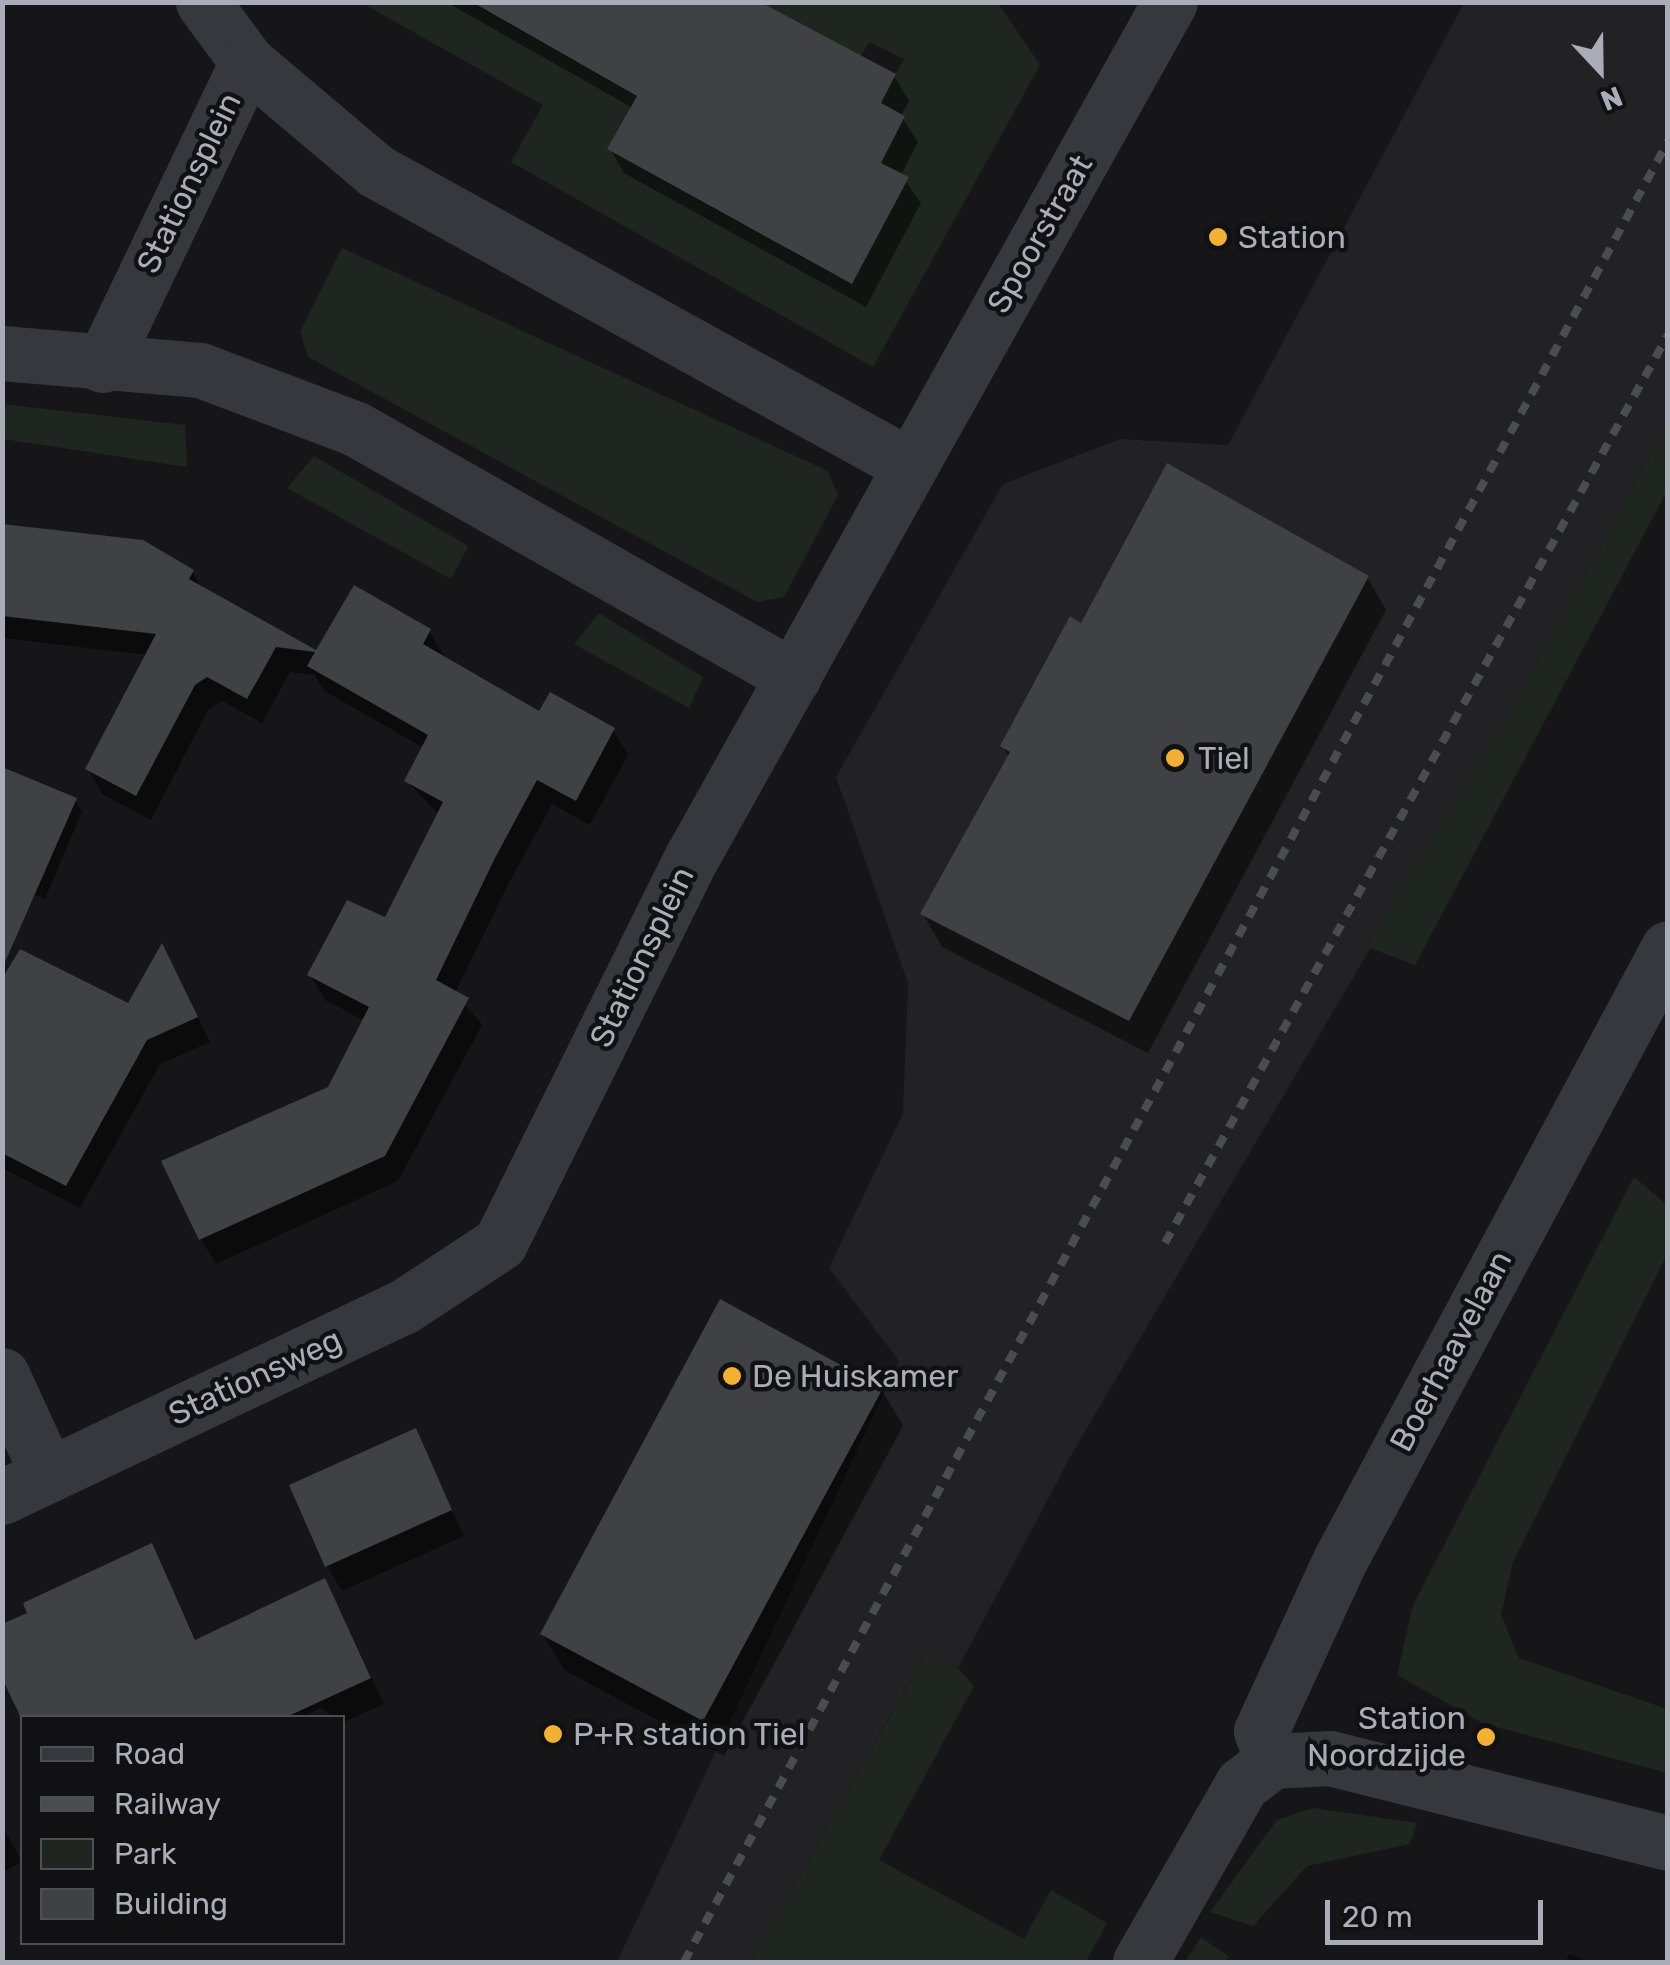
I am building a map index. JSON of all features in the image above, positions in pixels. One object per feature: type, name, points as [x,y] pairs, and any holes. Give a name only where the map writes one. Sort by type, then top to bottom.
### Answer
[{"type":"street","points":[[203,2],[247,62]]},
{"type":"street","name":"Spoorstraat","points":[[907,464],[1170,2]]},
{"type":"street","name":"Stationsplein","points":[[102,365],[247,62],[376,170],[907,464],[500,1243]]},
{"type":"street","points":[[2,354],[200,370],[356,428],[794,676]]},
{"type":"street","name":"Boerhaavelaan","points":[[1272,1761],[1261,1732],[1340,1560],[1668,948]]},
{"type":"street","name":"Stationsweg","points":[[25,1486],[403,1307],[500,1243]]},
{"type":"street","points":[[2,1375],[25,1486]]},
{"type":"street","points":[[1140,1962],[1242,1784],[1272,1761],[1330,1758],[1668,1843]]},
{"type":"shaded area","points":[[1464,3],[1667,3],[1667,424],[1509,714],[1074,1450],[958,1668],[922,1659],[751,1962],[617,1962],[899,1361],[829,1268],[903,1113],[908,983],[836,777],[1003,484],[1120,439],[1228,445]]},
{"type":"green space","points":[[362,3],[472,3],[577,62],[715,3],[998,3],[1040,65],[873,367],[511,162],[543,105]],"holes":[[[869,42],[904,59],[881,103],[905,116],[875,159],[909,177],[852,284],[788,250],[851,130],[845,84]],[[642,87],[774,161],[739,223],[608,149]]]},
{"type":"green space","points":[[342,248],[828,471],[838,495],[784,597],[757,602],[308,357],[300,332]]},
{"type":"green space","points":[[3,404],[185,425],[187,467],[3,439]]},
{"type":"green space","points":[[1667,424],[1667,491],[1415,965],[1365,946],[1509,714]]},
{"type":"green space","points":[[314,456],[468,546],[451,579],[287,488]]},
{"type":"green space","points":[[599,613],[703,677],[689,708],[574,644]]},
{"type":"green space","points":[[1634,1177],[1667,1205],[1667,1255],[1513,1562],[1501,1615],[1519,1658],[1667,1709],[1667,1773],[1482,1723],[1397,1675],[1413,1605]]},
{"type":"green space","points":[[923,1658],[958,1668],[974,1686],[879,1860],[1024,1939],[1051,1890],[1107,1923],[1086,1962],[751,1962]]},
{"type":"green space","points":[[1313,1808],[1417,1823],[1410,1844],[1307,1866],[1253,1926],[1210,1912],[1277,1820]]},
{"type":"green space","points":[[1201,1937],[1229,1957],[1225,1962],[1185,1962]]},
{"type":"building","points":[[472,2],[760,2],[896,74],[881,103],[905,116],[881,163],[909,177],[852,284],[607,149],[637,96]]},
{"type":"building","points":[[1167,463],[1369,576],[1129,1021],[920,914],[1010,752],[1000,746],[1070,616],[1081,623]]},
{"type":"building","points":[[2,524],[143,540],[194,570],[189,579],[316,650],[354,585],[431,629],[423,644],[539,711],[550,692],[615,728],[576,801],[537,780],[495,858],[436,980],[469,998],[385,1156],[199,1240],[161,1161],[328,1087],[369,1007],[307,975],[347,900],[385,917],[443,802],[404,781],[428,735],[307,666],[315,652],[276,647],[247,699],[207,677],[195,685],[136,796],[85,769],[156,634],[2,616]]},
{"type":"building","points":[[2,767],[77,798],[2,969]]},
{"type":"building","points":[[162,943],[198,1017],[147,1040],[66,1186],[2,1153],[2,979],[20,949],[128,1003]]},
{"type":"building","points":[[720,1299],[883,1388],[703,1721],[540,1634]]},
{"type":"building","points":[[416,1428],[452,1510],[325,1567],[289,1485]]},
{"type":"building","points":[[152,1543],[195,1640],[325,1578],[371,1678],[291,1715],[20,1716],[2,1678],[2,1624],[27,1613],[23,1603]]},
{"type":"railway","points":[[684,1962],[1668,141]]},
{"type":"railway","points":[[1165,1243],[1668,335]]},
{"type":"place","name":"Station","points":[[1218,237]]},
{"type":"place","name":"Tiel","points":[[1175,758]]},
{"type":"place","name":"De Huiskamer","points":[[732,1376]]},
{"type":"place","name":"P+R station Tiel","points":[[553,1734]]},
{"type":"place","name":"Station Noordzijde","points":[[1486,1737]]}]
